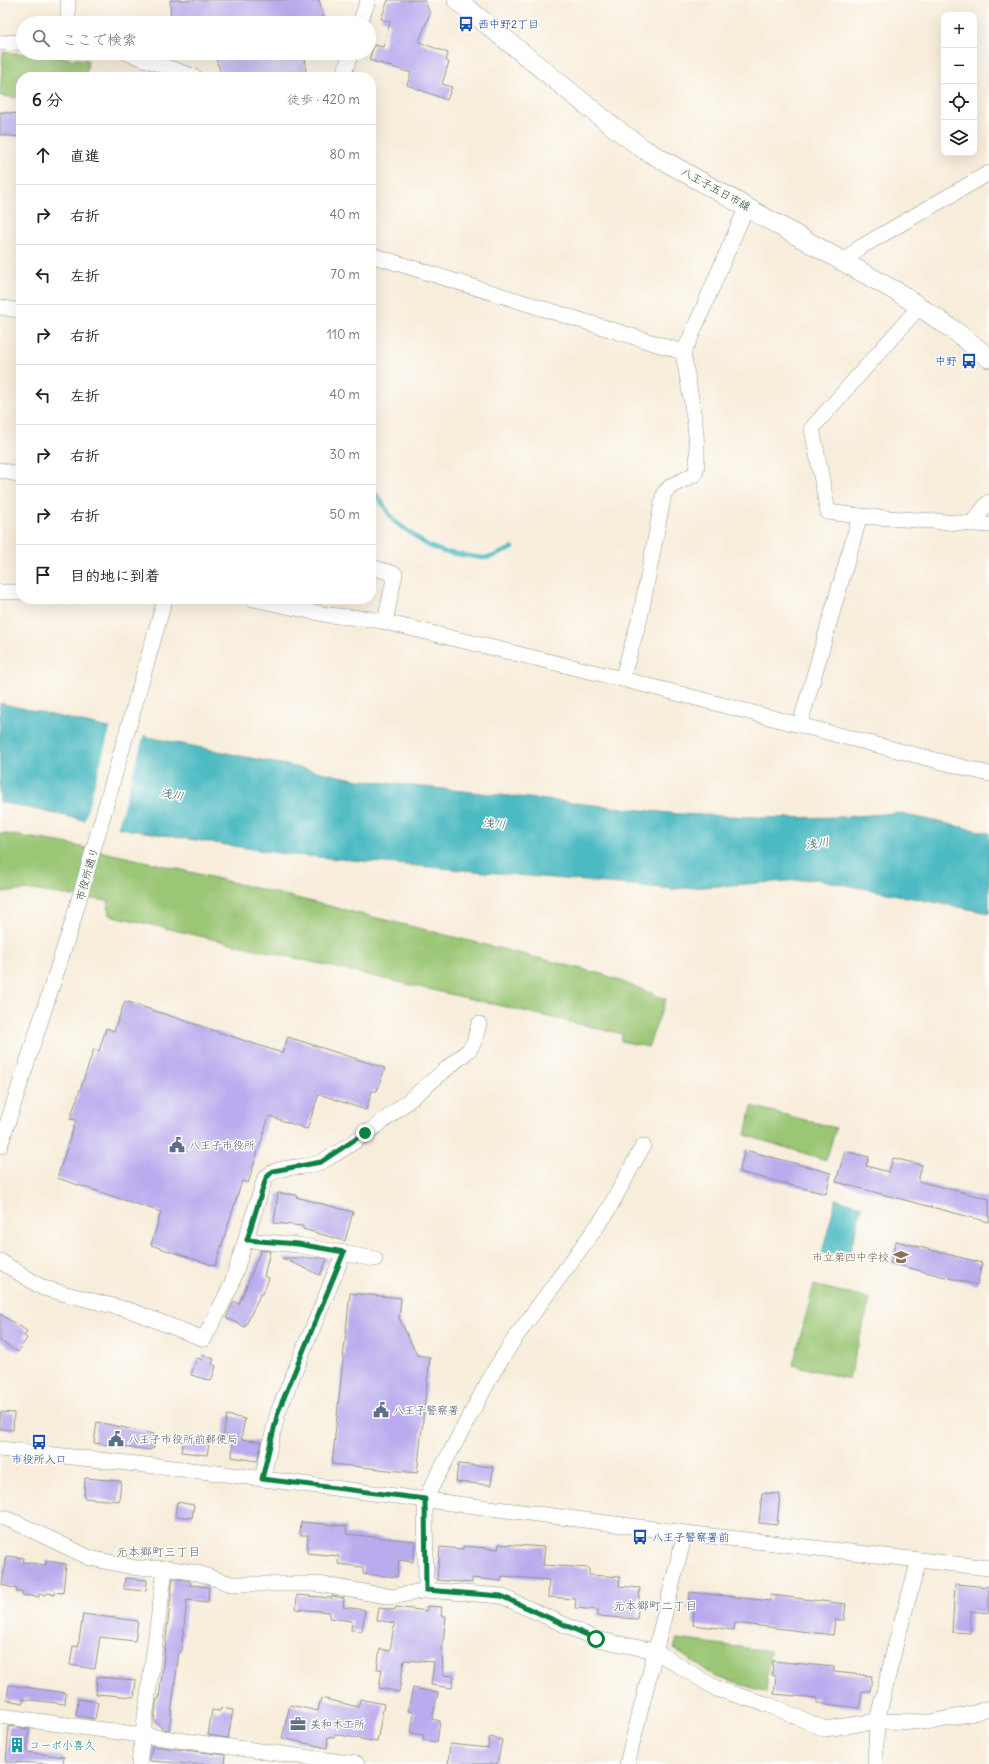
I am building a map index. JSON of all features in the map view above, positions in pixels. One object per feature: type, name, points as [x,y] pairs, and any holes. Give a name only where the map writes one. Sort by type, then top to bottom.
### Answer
[{"type":"main road","name":"八王子五日市線","points":[[457,0],[645,150],[845,261],[920,306],[989,358]]},
{"type":"street","points":[[68,0],[68,16]]},
{"type":"street","points":[[362,16],[368,0]]},
{"type":"street","points":[[0,43],[16,42]]},
{"type":"street","points":[[147,60],[181,72]]},
{"type":"street","points":[[345,72],[349,60]]},
{"type":"street","points":[[845,261],[859,248],[989,173]]},
{"type":"street","points":[[622,679],[640,618],[664,493],[672,486],[695,474],[697,468],[697,446],[683,352],[747,206]]},
{"type":"street","points":[[376,257],[683,352]]},
{"type":"street","points":[[920,306],[812,428],[828,512],[860,516],[989,525]]},
{"type":"street","points":[[0,307],[16,310]]},
{"type":"street","points":[[0,470],[16,474]]},
{"type":"street","points":[[971,524],[989,502]]},
{"type":"street","points":[[800,724],[860,516]]},
{"type":"street","points":[[376,568],[395,574],[385,622]]},
{"type":"street","points":[[0,592],[16,592]]},
{"type":"street","name":"市役所通り","points":[[0,1146],[72,924],[164,604]]},
{"type":"street","points":[[276,604],[328,615],[371,618],[622,679],[989,774]]},
{"type":"street","points":[[0,1261],[43,1288],[132,1311],[204,1338],[231,1286],[266,1178],[273,1171],[321,1162],[365,1133],[391,1114],[469,1050],[474,1042],[479,1024]]},
{"type":"street","points":[[426,1590],[425,1499],[495,1369],[606,1214],[643,1146]]},
{"type":"street","points":[[247,1240],[298,1244],[375,1259]]},
{"type":"street","points":[[262,1479],[278,1412],[344,1252]]},
{"type":"street","points":[[0,1449],[262,1479],[685,1533],[989,1568]]},
{"type":"street","points":[[0,1516],[90,1558],[137,1568],[165,1568],[198,1573],[231,1584],[318,1584],[392,1597],[426,1590],[501,1596],[596,1639],[655,1651],[717,1689],[770,1706],[825,1729],[878,1721],[931,1722],[974,1713],[989,1708]]},
{"type":"street","points":[[627,1764],[685,1533]]},
{"type":"street","points":[[875,1764],[878,1721],[897,1639],[919,1560]]},
{"type":"street","points":[[139,1764],[165,1568]]},
{"type":"street","points":[[0,1716],[143,1734],[357,1764]]},
{"type":"green space","points":[[3,52],[16,53],[16,60],[88,60],[87,72],[16,72],[16,98],[0,96]]},
{"type":"green space","points":[[0,833],[59,842],[166,866],[414,927],[602,974],[666,999],[648,1047],[621,1041],[622,1034],[109,915],[108,901],[31,890],[0,892]]},
{"type":"green space","points":[[752,1106],[836,1128],[826,1160],[745,1135]]},
{"type":"green space","points":[[814,1285],[870,1299],[849,1379],[793,1365]]},
{"type":"green space","points":[[677,1639],[770,1651],[766,1692],[716,1677],[674,1649]]},
{"type":"water","name":"浅川","points":[[0,703],[148,737],[359,780],[678,814],[777,818],[843,817],[897,813],[989,833],[989,913],[816,879],[674,889],[285,854],[131,830],[0,802]]},
{"type":"water","points":[[836,1199],[862,1206],[848,1259],[822,1253]]},
{"type":"pier","points":[[111,726],[144,734],[117,829],[84,822]]},
{"type":"building","points":[[170,0],[319,0],[323,16],[171,16]]},
{"type":"building","points":[[388,0],[424,0],[430,13],[419,42],[448,53],[446,61],[449,62],[442,84],[452,87],[447,100],[407,85],[411,73],[369,60],[376,60],[376,45],[383,47],[390,22],[381,19]]},
{"type":"building","points":[[216,60],[305,60],[306,72],[220,72]]},
{"type":"building","points":[[0,112],[16,114],[16,137],[0,135]]},
{"type":"building","points":[[125,1001],[282,1053],[288,1037],[385,1068],[377,1091],[372,1091],[366,1110],[319,1094],[307,1129],[269,1116],[248,1183],[242,1181],[215,1266],[151,1245],[161,1212],[57,1178],[76,1120],[70,1119],[94,1049],[99,1051],[106,1028],[114,1031]]},
{"type":"building","points":[[745,1150],[831,1173],[826,1194],[739,1172]]},
{"type":"building","points":[[845,1151],[869,1157],[866,1166],[889,1172],[893,1158],[922,1165],[918,1181],[989,1199],[989,1222],[836,1182]]},
{"type":"building","points":[[278,1193],[297,1195],[296,1197],[353,1212],[345,1241],[303,1229],[303,1226],[274,1223]]},
{"type":"building","points":[[896,1241],[982,1263],[977,1285],[890,1263]]},
{"type":"building","points":[[261,1250],[270,1251],[264,1276],[269,1278],[263,1294],[261,1293],[245,1327],[226,1318],[234,1301],[239,1304]]},
{"type":"building","points":[[282,1258],[322,1258],[327,1259],[320,1275]]},
{"type":"building","name":"八王子警察署","points":[[350,1293],[401,1298],[399,1318],[417,1355],[430,1357],[417,1473],[332,1464]]},
{"type":"building","points":[[0,1314],[27,1331],[24,1336],[27,1338],[18,1352],[0,1341]]},
{"type":"building","points":[[203,1355],[214,1359],[212,1364],[216,1366],[211,1381],[191,1375],[197,1358],[202,1360]]},
{"type":"building","points":[[0,1412],[14,1413],[13,1430],[0,1429]]},
{"type":"building","points":[[227,1415],[245,1419],[241,1439],[262,1442],[257,1461],[232,1457],[233,1438],[223,1436]]},
{"type":"building","points":[[97,1422],[154,1434],[154,1447],[150,1450],[94,1443]]},
{"type":"building","points":[[183,1441],[209,1444],[207,1455],[181,1452]]},
{"type":"building","points":[[458,1464],[493,1467],[491,1485],[456,1482]]},
{"type":"building","points":[[85,1478],[121,1481],[119,1501],[84,1498]]},
{"type":"building","points":[[762,1493],[780,1494],[777,1525],[759,1523]]},
{"type":"building","points":[[177,1502],[194,1505],[192,1518],[175,1516]]},
{"type":"building","points":[[301,1522],[347,1526],[346,1534],[415,1541],[413,1562],[399,1560],[397,1577],[363,1574],[363,1567],[338,1564],[339,1556],[307,1553],[308,1535],[300,1535]]},
{"type":"building","points":[[499,1544],[545,1547],[543,1565],[589,1568],[589,1575],[620,1577],[619,1586],[640,1588],[637,1619],[597,1616],[598,1610],[575,1608],[576,1599],[548,1597],[549,1580],[502,1576],[501,1581],[472,1578],[472,1583],[437,1580],[440,1547],[463,1549],[463,1546],[498,1549]]},
{"type":"building","points":[[6,1556],[24,1558],[23,1562],[46,1565],[46,1561],[66,1564],[63,1593],[54,1592],[54,1594],[39,1594],[39,1597],[22,1595],[23,1592],[16,1592],[17,1589],[2,1585]]},
{"type":"building","points":[[125,1578],[147,1580],[146,1591],[124,1589]]},
{"type":"building","points":[[173,1578],[190,1581],[190,1585],[209,1587],[208,1602],[187,1600],[169,1730],[163,1729],[154,1721],[157,1699],[159,1699]]},
{"type":"building","points":[[955,1584],[989,1587],[989,1613],[971,1611],[970,1633],[952,1632]]},
{"type":"building","points":[[690,1592],[770,1601],[771,1595],[846,1604],[844,1620],[835,1620],[833,1635],[735,1623],[734,1630],[693,1625],[694,1610],[687,1609]]},
{"type":"building","points":[[297,1595],[332,1598],[332,1596],[344,1598],[343,1607],[365,1610],[362,1631],[351,1630],[352,1621],[329,1618],[330,1612],[296,1609]]},
{"type":"building","points":[[427,1606],[442,1607],[441,1616],[446,1616],[442,1651],[443,1675],[454,1676],[452,1688],[431,1685],[434,1662],[404,1660],[399,1692],[379,1688],[382,1669],[377,1669],[380,1649],[390,1651],[394,1623],[377,1620],[379,1608],[395,1610],[396,1607],[427,1611]]},
{"type":"building","points":[[83,1614],[138,1621],[135,1641],[100,1637],[95,1669],[70,1665],[73,1646],[78,1647]]},
{"type":"building","points":[[773,1661],[834,1667],[834,1672],[872,1676],[870,1691],[862,1691],[860,1708],[817,1703],[817,1698],[774,1694],[776,1676],[772,1675]]},
{"type":"building","points":[[97,1677],[136,1680],[134,1697],[96,1694]]},
{"type":"building","points":[[9,1685],[66,1693],[65,1704],[23,1699],[23,1703],[7,1700]]},
{"type":"building","points":[[413,1688],[438,1693],[432,1719],[440,1721],[437,1742],[423,1740],[424,1735],[411,1733],[414,1712],[408,1711]]},
{"type":"building","points":[[321,1698],[358,1707],[360,1699],[384,1704],[377,1742],[335,1734],[334,1738],[328,1737],[327,1748],[282,1738],[290,1705],[318,1711]]},
{"type":"building","points":[[78,1699],[98,1702],[95,1719],[76,1716]]},
{"type":"building","points":[[221,1708],[233,1710],[228,1738],[208,1735],[212,1710],[220,1711]]},
{"type":"building","name":"コーポ小喜久","points":[[9,1726],[29,1729],[27,1752],[64,1757],[63,1764],[6,1762]]},
{"type":"building","points":[[490,1737],[502,1740],[497,1764],[448,1764],[450,1744],[488,1748]]},
{"type":"building","points":[[152,1746],[225,1755],[224,1764],[187,1764],[150,1761]]},
{"type":"waterway","points":[[376,494],[394,521],[427,545],[444,552],[483,558],[491,557],[513,548]]},
{"type":"place","name":"西中野2丁目","points":[[466,24]]},
{"type":"place","name":"中野","points":[[969,361]]},
{"type":"place","name":"八王子市役所","points":[[177,1145]]},
{"type":"place","name":"市立第四中学校","points":[[901,1257]]},
{"type":"place","name":"八王子警察署","points":[[381,1410]]},
{"type":"place","name":"八王子市役所前郵便局","points":[[116,1439]]},
{"type":"place","name":"市役所入口","points":[[39,1442]]},
{"type":"place","name":"八王子警察署前","points":[[640,1537]]},
{"type":"place","name":"美和木工所","points":[[298,1724]]},
{"type":"place","name":"コーポ小喜久","points":[[17,1745]]},
{"type":"district","name":"元本郷町三丁目","points":[[158,1551]]},
{"type":"district","name":"元本郷町二丁目","points":[[655,1605]]},
{"type":"route","points":[[365,1133],[321,1162],[273,1171],[266,1178],[247,1240],[298,1244],[344,1252],[278,1412],[262,1479],[425,1499],[426,1590],[501,1596],[596,1639]]}]
